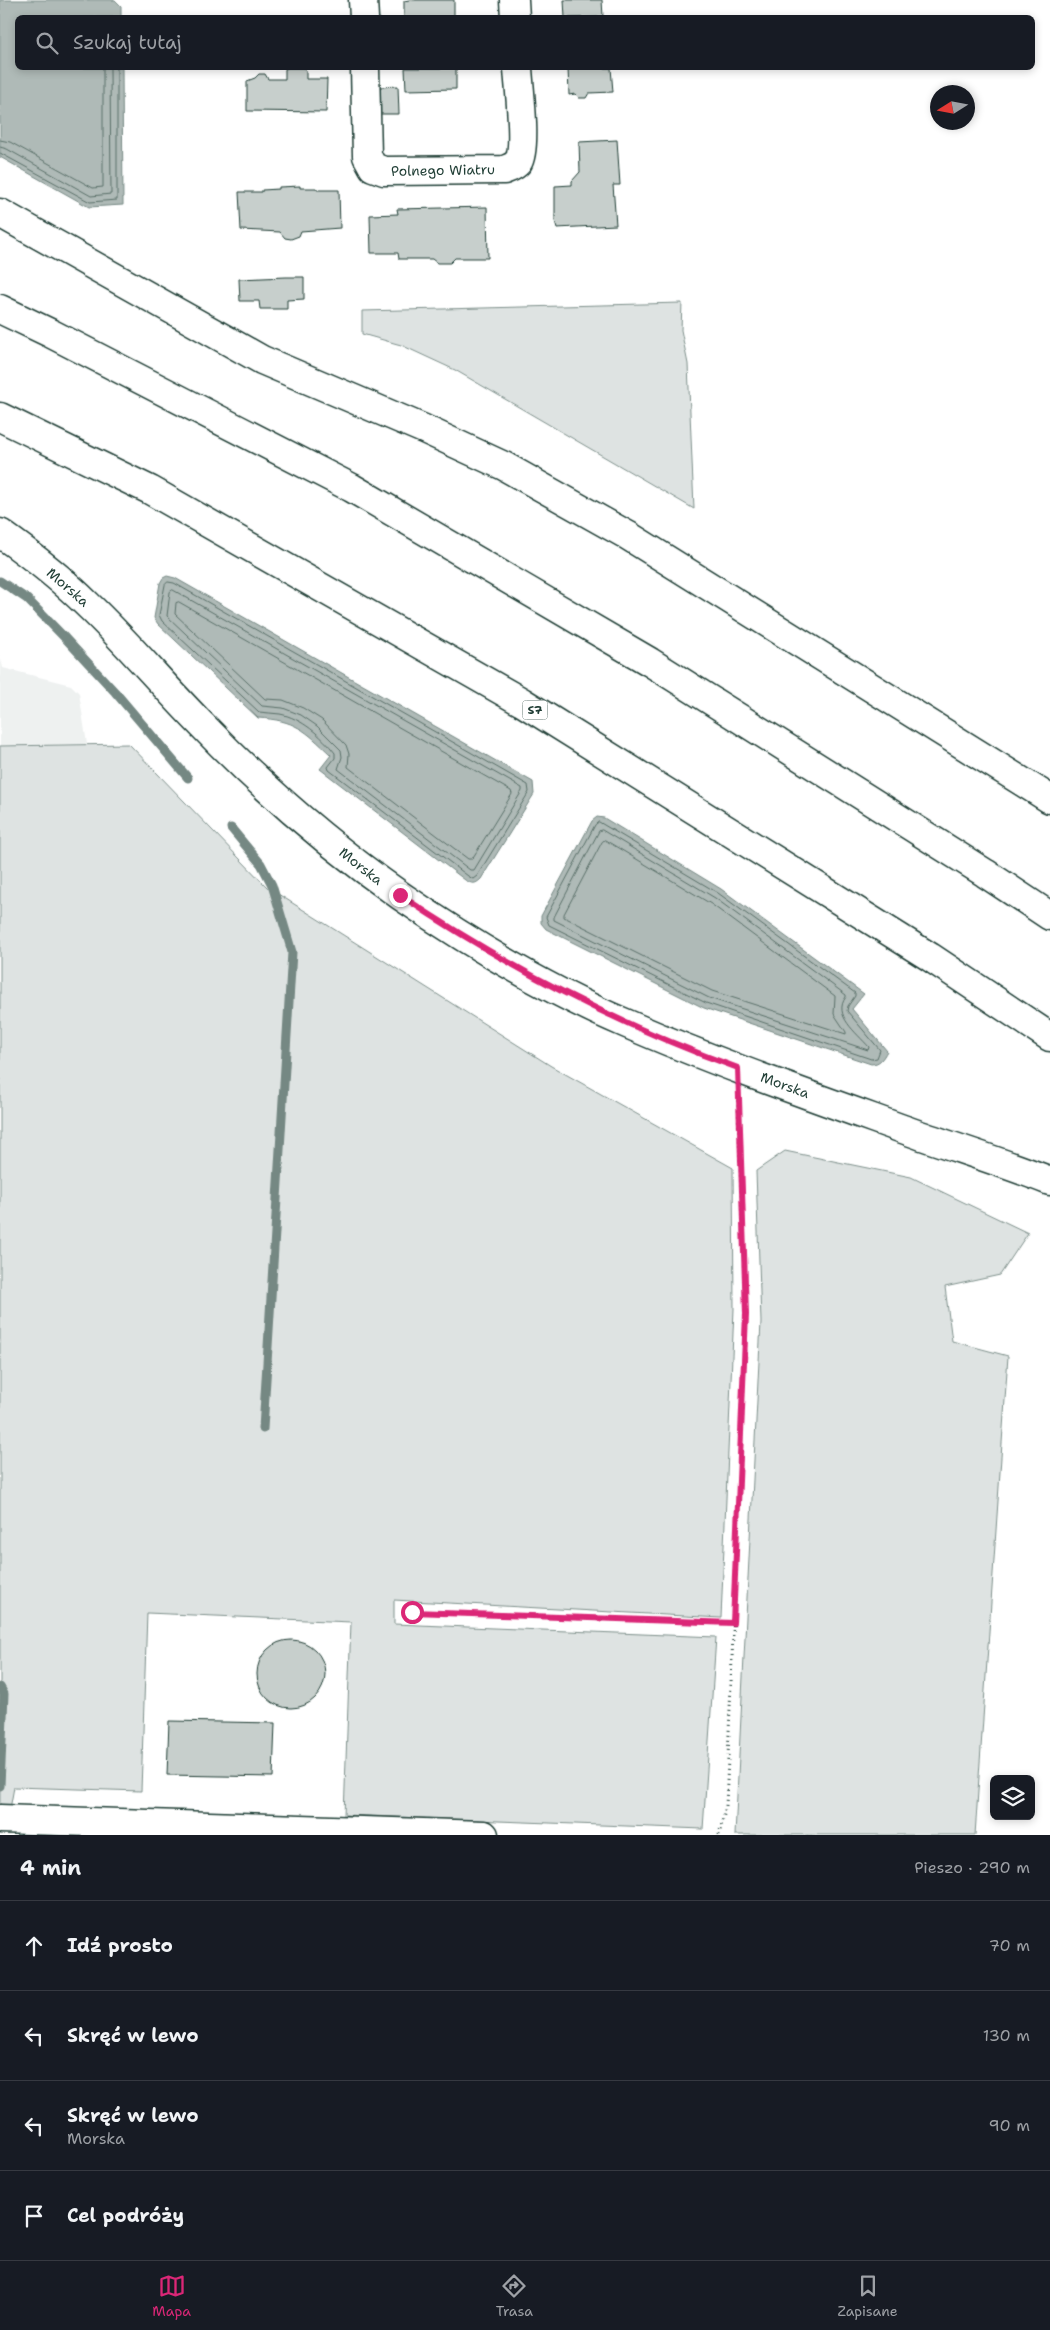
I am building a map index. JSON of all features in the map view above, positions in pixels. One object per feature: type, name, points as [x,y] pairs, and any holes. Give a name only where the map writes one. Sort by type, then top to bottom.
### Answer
[{"type":"main road","points":[[363,0],[364,15]]},
{"type":"main road","points":[[514,0],[515,15]]},
{"type":"main road","name":"Polnego Wiatru","points":[[365,70],[367,156],[373,167],[384,171],[504,170],[513,167],[517,163],[522,143],[518,70]]},
{"type":"main road","points":[[0,213],[262,360],[424,429],[504,466],[558,495],[627,535],[1050,799]]},
{"type":"main road","points":[[0,310],[50,333],[352,488],[650,662],[1050,916]]},
{"type":"main road","name":"S7","points":[[0,417],[150,490],[522,702],[922,952],[1050,1037]]},
{"type":"main road","name":"Morska","points":[[0,533],[42,565],[89,605],[206,729],[290,809],[400,895],[445,925],[538,980],[622,1022],[738,1068],[1050,1181]]},
{"type":"main road","points":[[0,1820],[484,1835]]},
{"type":"path","points":[[719,1835],[726,1806],[746,1314],[738,1068]]},
{"type":"path","points":[[412,1612],[733,1623]]},
{"type":"shaded area","points":[[682,303],[681,330],[688,364],[694,509],[455,370],[401,345],[362,334],[362,311]]},
{"type":"shaded area","points":[[0,655],[3,668],[71,685],[79,693],[87,744],[0,746]]},
{"type":"shaded area","points":[[129,744],[267,887],[551,1066],[733,1168],[734,1309],[721,1618],[394,1600],[394,1624],[716,1637],[703,1829],[344,1815],[351,1622],[147,1613],[141,1791],[14,1787],[10,1809],[0,1808],[0,746]]},
{"type":"shaded area","points":[[785,1151],[911,1177],[1028,1233],[1000,1275],[945,1287],[952,1341],[1008,1356],[975,1835],[735,1835],[761,1322],[756,1171]]},
{"type":"water","points":[[0,0],[115,0],[121,6],[121,15],[15,15],[15,70],[122,70],[123,205],[89,207],[0,157]]},
{"type":"water","points":[[167,576],[175,578],[533,782],[534,794],[481,879],[473,883],[465,880],[320,769],[331,755],[314,739],[291,724],[258,718],[158,624],[154,618],[160,583]]},
{"type":"water","points":[[597,817],[604,818],[721,889],[864,994],[852,1009],[887,1051],[883,1058],[877,1063],[871,1064],[704,1008],[546,929],[541,923],[541,916],[592,821]]},
{"type":"building","points":[[454,0],[454,15],[404,15],[404,1]]},
{"type":"building","points":[[564,0],[602,0],[603,15],[565,15]]},
{"type":"building","points":[[285,70],[306,70],[306,79],[327,79],[326,112],[247,111],[247,81],[259,74],[265,74],[268,79],[285,79]]},
{"type":"building","points":[[405,70],[456,70],[456,89],[406,90]]},
{"type":"building","points":[[568,70],[611,70],[613,92],[589,93],[586,98],[579,98],[575,94],[569,95]]},
{"type":"building","points":[[398,86],[399,114],[380,114],[380,87]]},
{"type":"building","points":[[617,140],[620,185],[613,185],[616,225],[557,228],[555,221],[555,186],[572,185],[572,181],[580,172],[579,142]]},
{"type":"building","points":[[300,186],[300,188],[316,188],[317,190],[339,190],[340,228],[301,231],[299,236],[291,239],[285,238],[280,232],[241,230],[239,192],[262,192],[262,190],[279,189],[279,187]]},
{"type":"building","points":[[487,207],[488,258],[455,258],[450,263],[437,263],[432,259],[399,259],[398,253],[371,253],[370,215],[398,214],[397,209]]},
{"type":"building","points":[[304,277],[304,299],[287,300],[287,309],[260,309],[259,301],[240,301],[239,279]]},
{"type":"building","points":[[291,1640],[304,1643],[315,1650],[322,1661],[325,1674],[322,1687],[315,1698],[304,1705],[291,1708],[278,1705],[267,1698],[260,1687],[257,1674],[260,1661],[267,1650],[278,1643]]},
{"type":"building","points":[[169,1721],[275,1723],[273,1777],[167,1775]]},
{"type":"waterway","points":[[0,581],[27,599],[65,638],[115,692],[188,778]]},
{"type":"waterway","points":[[231,828],[261,864],[272,885],[292,952],[263,1429]]},
{"type":"waterway","points":[[0,1687],[4,1694],[0,1786]]},
{"type":"route","points":[[400,895],[445,925],[538,980],[622,1022],[693,1052],[738,1068],[737,1084],[746,1314],[733,1623],[412,1612]]}]
